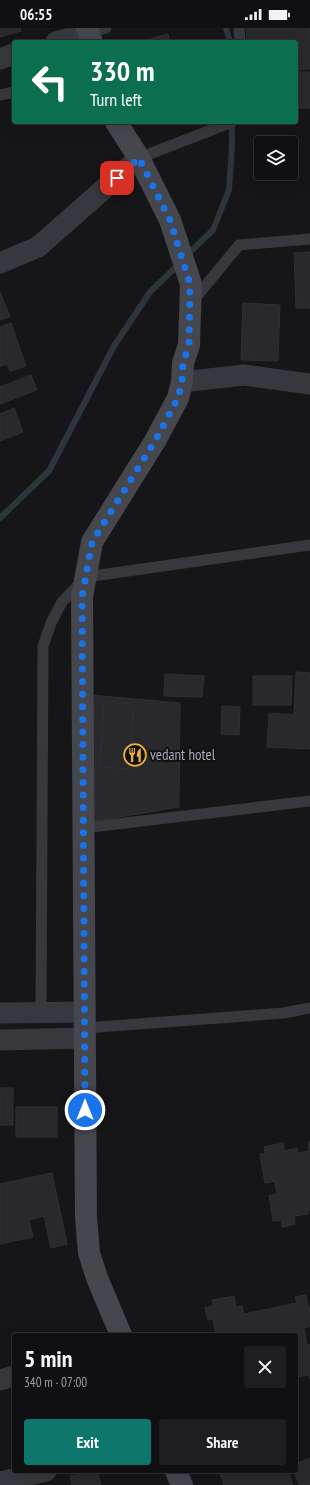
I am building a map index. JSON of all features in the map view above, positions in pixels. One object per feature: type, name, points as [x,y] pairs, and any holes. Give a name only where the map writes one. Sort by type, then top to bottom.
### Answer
[{"type":"street","points":[[64,40],[93,33]]},
{"type":"street","points":[[0,59],[12,55]]},
{"type":"street","points":[[117,124],[139,158],[170,220],[190,294],[189,344],[183,363],[182,382],[178,398],[155,441],[92,542],[82,597],[86,1217],[89,1253],[97,1278],[119,1333]]},
{"type":"street","points":[[0,263],[38,247],[139,158]]},
{"type":"street","points":[[182,382],[244,375],[310,384]]},
{"type":"street","points":[[0,1014],[42,1013],[85,1026]]},
{"type":"street","points":[[0,1040],[85,1026]]},
{"type":"street","points":[[0,1380],[12,1377]]},
{"type":"street","points":[[0,1482],[38,1473]]},
{"type":"street","points":[[177,1473],[182,1485]]},
{"type":"lane","points":[[239,28],[240,40]]},
{"type":"lane","points":[[0,95],[12,92]]},
{"type":"lane","points":[[139,158],[227,124]]},
{"type":"lane","points":[[190,294],[238,245],[310,239]]},
{"type":"lane","points":[[42,1013],[43,646],[50,623],[62,602],[86,577],[310,545]]},
{"type":"lane","points":[[83,828],[310,801]]},
{"type":"lane","points":[[85,1026],[284,1013],[310,1008]]},
{"type":"building","points":[[0,28],[20,28],[21,31],[0,37]]},
{"type":"building","points":[[246,28],[310,28],[310,69],[298,70],[298,40],[247,40]]},
{"type":"building","points":[[168,34],[170,40],[146,40]]},
{"type":"building","points":[[298,72],[310,72],[310,108],[298,108]]},
{"type":"building","points":[[310,252],[310,308],[296,308],[294,253]]},
{"type":"building","points":[[0,292],[10,317],[0,320]]},
{"type":"building","points":[[243,303],[280,305],[278,361],[241,360]]},
{"type":"building","points":[[11,323],[26,366],[10,371],[7,364],[0,366],[0,327]]},
{"type":"building","points":[[31,375],[37,390],[0,404],[0,387]]},
{"type":"building","points":[[14,408],[23,432],[0,441],[0,414]]},
{"type":"building","points":[[296,672],[310,673],[310,749],[267,747],[269,713],[294,715]]},
{"type":"building","points":[[165,674],[204,676],[202,697],[164,696]]},
{"type":"building","points":[[253,676],[292,676],[291,705],[253,705]]},
{"type":"building","name":"vedant hotel","points":[[90,695],[180,703],[179,807],[90,822]]},
{"type":"building","points":[[104,702],[134,704],[130,769],[100,767]]},
{"type":"building","points":[[222,706],[240,707],[239,735],[221,734]]},
{"type":"building","points":[[0,1088],[13,1088],[13,1125],[0,1125]]},
{"type":"building","points":[[16,1107],[57,1107],[57,1137],[16,1137]]},
{"type":"building","points":[[308,1142],[310,1142],[310,1210],[308,1210],[308,1214],[294,1216],[295,1224],[282,1227],[281,1220],[273,1221],[269,1196],[277,1194],[275,1181],[265,1183],[260,1154],[265,1154],[264,1147],[283,1143],[284,1151],[297,1148],[298,1153],[309,1151]]},
{"type":"building","points":[[52,1173],[67,1244],[51,1248],[44,1216],[29,1220],[33,1237],[0,1244],[0,1184]]},
{"type":"building","points":[[306,1295],[308,1307],[310,1307],[310,1326],[304,1328],[307,1345],[310,1344],[310,1379],[308,1375],[298,1377],[298,1333],[216,1333],[213,1319],[208,1320],[205,1308],[213,1306],[212,1300],[234,1296],[236,1307],[242,1306],[244,1314],[297,1303],[295,1297]]},
{"type":"building","points":[[310,1458],[310,1485],[299,1485],[295,1473],[298,1473],[298,1463]]},
{"type":"building","points":[[83,1473],[98,1473],[101,1485],[72,1485],[70,1476]]},
{"type":"building","points":[[220,1473],[289,1473],[293,1485],[224,1485]]},
{"type":"waterway","points":[[226,28],[229,40]]},
{"type":"waterway","points":[[186,256],[213,230],[229,190],[232,124]]},
{"type":"waterway","points":[[0,518],[49,471],[114,346],[150,292],[180,263]]},
{"type":"place","name":"vedant hotel","points":[[135,755]]},
{"type":"route","points":[[85,1110],[82,597],[92,542],[155,441],[178,398],[182,382],[183,363],[189,344],[190,284],[170,220],[144,171],[139,158],[117,178]]}]
